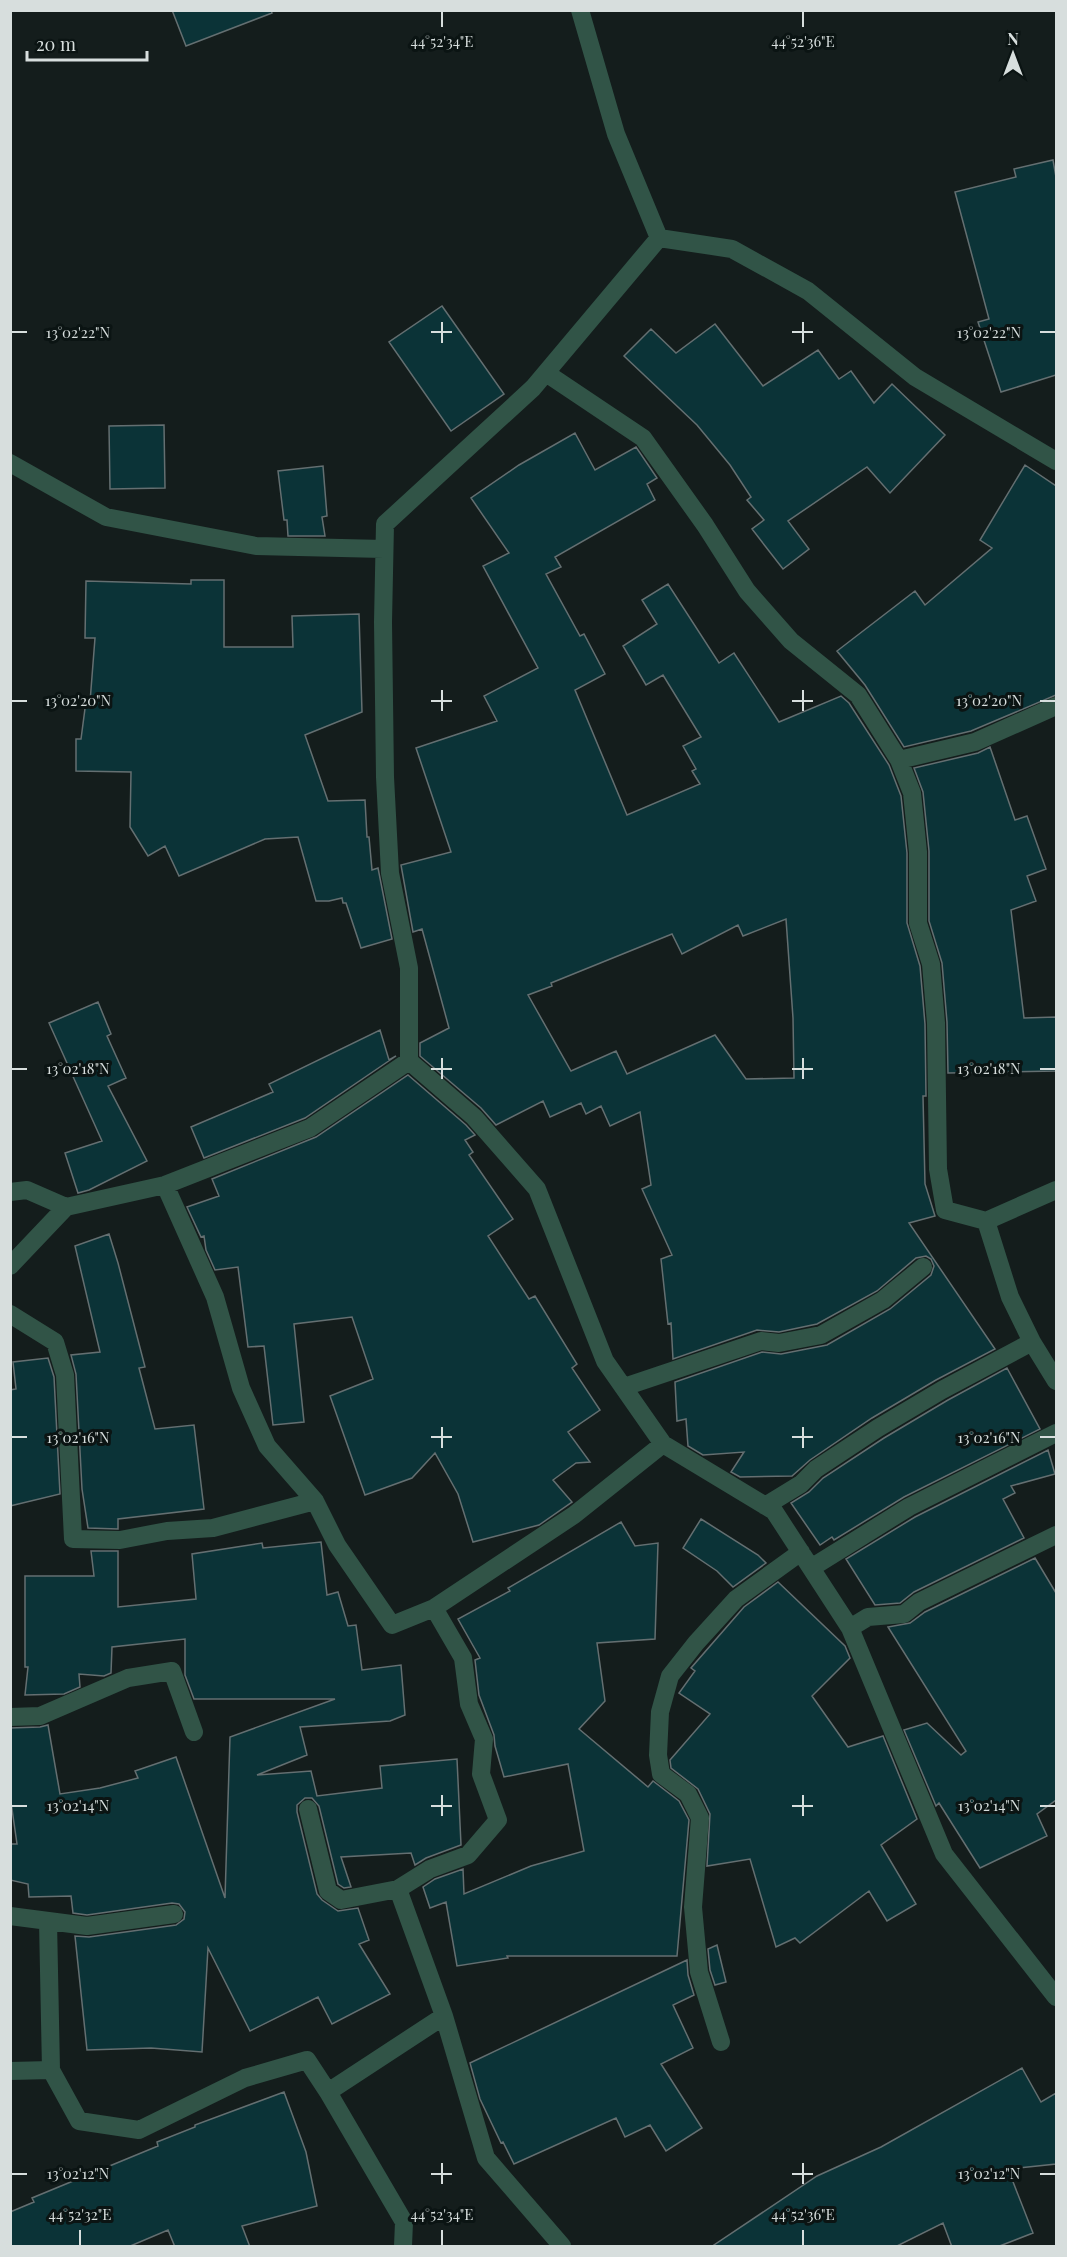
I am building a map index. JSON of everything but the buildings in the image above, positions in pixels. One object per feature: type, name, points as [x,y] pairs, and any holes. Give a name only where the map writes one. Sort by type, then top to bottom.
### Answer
[{"type":"street","points":[[580,10],[616,134],[659,238]]},
{"type":"street","points":[[659,238],[532,388],[385,524],[383,622],[387,830],[390,873],[409,968],[409,1060],[474,1117],[537,1189],[605,1361],[663,1444],[774,1511],[850,1628],[944,1854],[1056,1997]]},
{"type":"street","points":[[659,238],[732,249],[808,291],[915,377],[1056,461]]},
{"type":"street","points":[[546,373],[643,438],[705,525],[747,591],[791,641],[858,695],[899,760],[912,793],[918,852],[918,923],[931,964],[936,1023],[938,1169],[945,1210],[986,1221],[1056,1190]]},
{"type":"street","points":[[10,463],[106,517],[256,546],[384,549]]},
{"type":"street","points":[[899,760],[975,742],[1056,706]]},
{"type":"street","points":[[10,1266],[66,1207],[165,1185],[310,1128],[409,1060]]},
{"type":"street","points":[[165,1185],[215,1297],[241,1388],[267,1446],[315,1502],[337,1545],[392,1625],[434,1608],[573,1515],[663,1444]]},
{"type":"street","points":[[10,1192],[27,1191],[66,1207]]},
{"type":"street","points":[[986,1221],[1010,1297],[1032,1342],[1056,1380]]},
{"type":"street","points":[[624,1387],[761,1341],[779,1343],[821,1335],[883,1300],[923,1267]]},
{"type":"street","points":[[10,1314],[55,1342],[64,1375],[73,1539],[120,1540],[166,1531],[213,1528],[315,1502]]},
{"type":"street","points":[[765,1506],[801,1484],[816,1469],[878,1428],[942,1390],[1032,1342]]},
{"type":"street","points":[[721,2042],[698,1961],[693,1906],[694,1867],[700,1818],[688,1794],[661,1774],[658,1755],[660,1712],[670,1676],[736,1599],[806,1560],[1056,1433]]},
{"type":"street","points":[[850,1628],[868,1617],[904,1614],[929,1596],[1056,1534]]},
{"type":"street","points":[[308,1809],[328,1891],[341,1900],[398,1889],[430,1869],[468,1856],[498,1820],[481,1774],[484,1739],[469,1704],[463,1658],[434,1608]]},
{"type":"street","points":[[10,1717],[40,1716],[128,1678],[172,1671],[194,1732]]},
{"type":"street","points":[[398,1889],[444,2016],[486,2158],[562,2247]]},
{"type":"street","points":[[10,1916],[87,1926],[174,1914]]},
{"type":"street","points":[[48,1921],[51,2070],[79,2121],[139,2130],[245,2078],[307,2060],[405,2222],[404,2247]]},
{"type":"street","points":[[328,2092],[444,2016]]},
{"type":"street","points":[[10,2071],[51,2070]]}]
